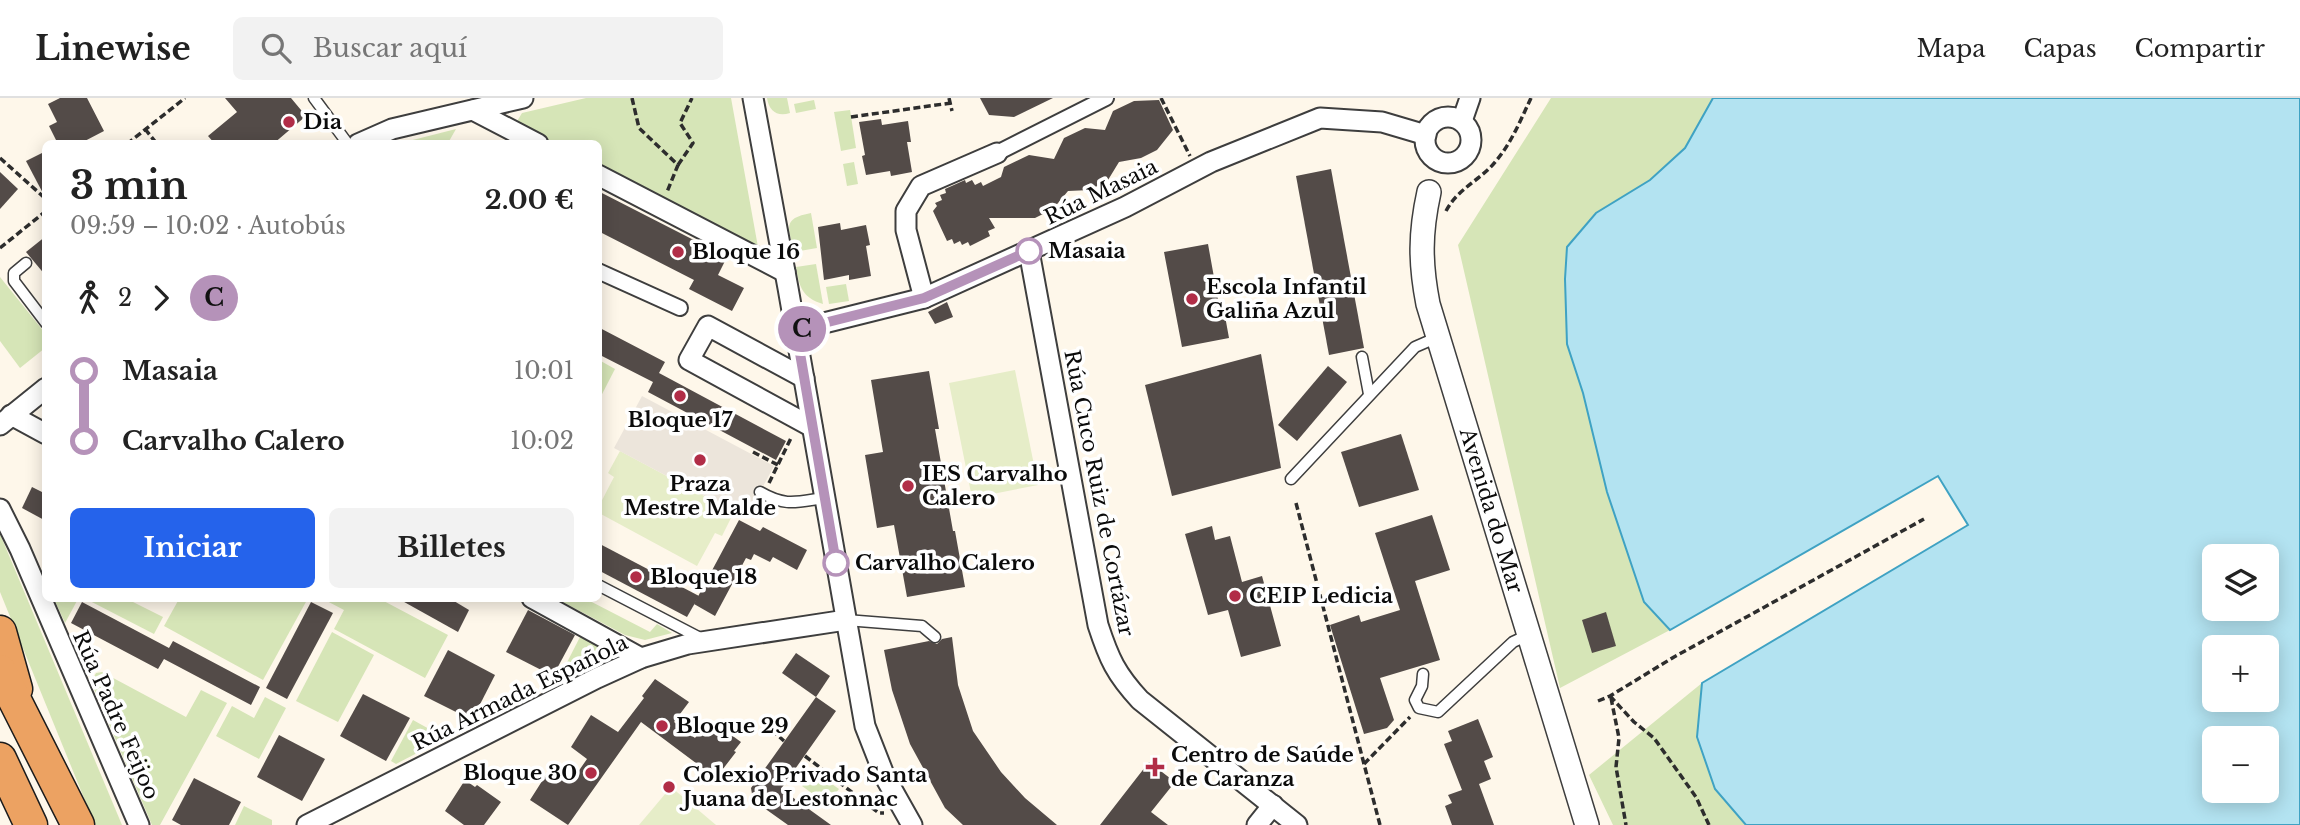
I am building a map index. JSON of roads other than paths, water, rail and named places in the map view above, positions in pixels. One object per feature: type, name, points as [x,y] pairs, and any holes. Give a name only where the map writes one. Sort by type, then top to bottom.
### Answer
[{"type":"highway","points":[[0,632],[27,727]]},
{"type":"highway","points":[[0,671],[78,825]]},
{"type":"highway","points":[[0,759],[31,825]]},
{"type":"highway","points":[[0,797],[16,825]]},
{"type":"street","points":[[367,140],[392,129],[523,98]]},
{"type":"street","points":[[753,98],[804,378],[806,424],[824,498],[865,726],[885,777],[908,818]]},
{"type":"street","points":[[924,298],[906,230],[906,211],[920,186],[998,153],[1106,98]]},
{"type":"street","points":[[1454,119],[1459,98]]},
{"type":"street","points":[[1454,119],[1470,98]]},
{"type":"street","points":[[473,110],[530,140]]},
{"type":"street","name":"Rúa Masaia","points":[[796,330],[924,298],[1125,207],[1197,170],[1320,118],[1382,122],[1426,135]]},
{"type":"street","points":[[1454,119],[1467,127],[1471,141],[1466,155],[1453,163],[1441,162],[1431,155],[1426,135],[1434,122],[1454,119]]},
{"type":"street","name":"Avenida do Mar","points":[[1431,155],[1421,253],[1428,304],[1587,825]]},
{"type":"street","name":"Avenida do Mar","points":[[1429,192],[1453,163]]},
{"type":"street","points":[[602,177],[785,272]]},
{"type":"street","name":"Rúa Cuco Ruiz de Cortázar","points":[[1029,251],[1098,625],[1107,653],[1120,679],[1140,701],[1297,825]]},
{"type":"street","points":[[602,273],[680,308]]},
{"type":"street","points":[[804,378],[708,326],[689,360],[806,424]]},
{"type":"street","points":[[6,420],[42,391]]},
{"type":"street","points":[[6,420],[42,433]]},
{"type":"street","name":"Rúa Padre Feijoo","points":[[0,509],[42,600]]},
{"type":"street","name":"Rúa Padre Feijoo","points":[[43,602],[139,825]]},
{"type":"street","points":[[539,602],[641,658]]},
{"type":"street","name":"Rúa Armada Española","points":[[307,825],[586,683],[641,658],[705,641],[846,620]]},
{"type":"street","points":[[1257,825],[1273,805]]},
{"type":"lane","points":[[314,98],[345,140]]},
{"type":"lane","points":[[26,263],[14,273],[14,281],[42,318]]},
{"type":"lane","points":[[1291,479],[1415,347],[1438,337]]},
{"type":"lane","points":[[1362,357],[1369,394]]},
{"type":"lane","points":[[762,493],[789,503],[824,498]]},
{"type":"lane","points":[[602,586],[705,641]]},
{"type":"lane","points":[[846,620],[922,626],[935,637]]},
{"type":"lane","points":[[1423,674],[1422,686],[1415,700],[1419,708],[1438,712],[1513,642],[1529,635]]},
{"type":"water","points":[[1713,98],[2300,98],[2300,825],[1746,825],[1715,789],[1697,737],[1702,683],[1968,525],[1938,476],[1670,630],[1644,602],[1607,492],[1583,393],[1567,344],[1565,279],[1567,247],[1596,213],[1650,180],[1685,148]]},
{"type":"place","name":"Dia","points":[[289,122]]},
{"type":"place","name":"Masaia","points":[[1029,251]]},
{"type":"place","name":"Bloque 16","points":[[678,252]]},
{"type":"place","name":"Escola Infantil Galiña Azul","points":[[1192,299]]},
{"type":"place","name":"Bloque 17","points":[[680,396]]},
{"type":"place","name":"Praza Mestre Malde","points":[[700,460]]},
{"type":"place","name":"IES Carvalho Calero","points":[[908,486]]},
{"type":"place","name":"Carvalho Calero","points":[[836,563]]},
{"type":"place","name":"Bloque 18","points":[[636,577]]},
{"type":"place","name":"CEIP Ledicia","points":[[1235,596]]},
{"type":"place","name":"Bloque 29","points":[[662,726]]},
{"type":"place","name":"Centro de Saúde de Caranza","points":[[1155,767]]},
{"type":"place","name":"Bloque 30","points":[[591,773]]},
{"type":"place","name":"Colexio Privado Santa Juana de Lestonnac","points":[[669,787]]}]
